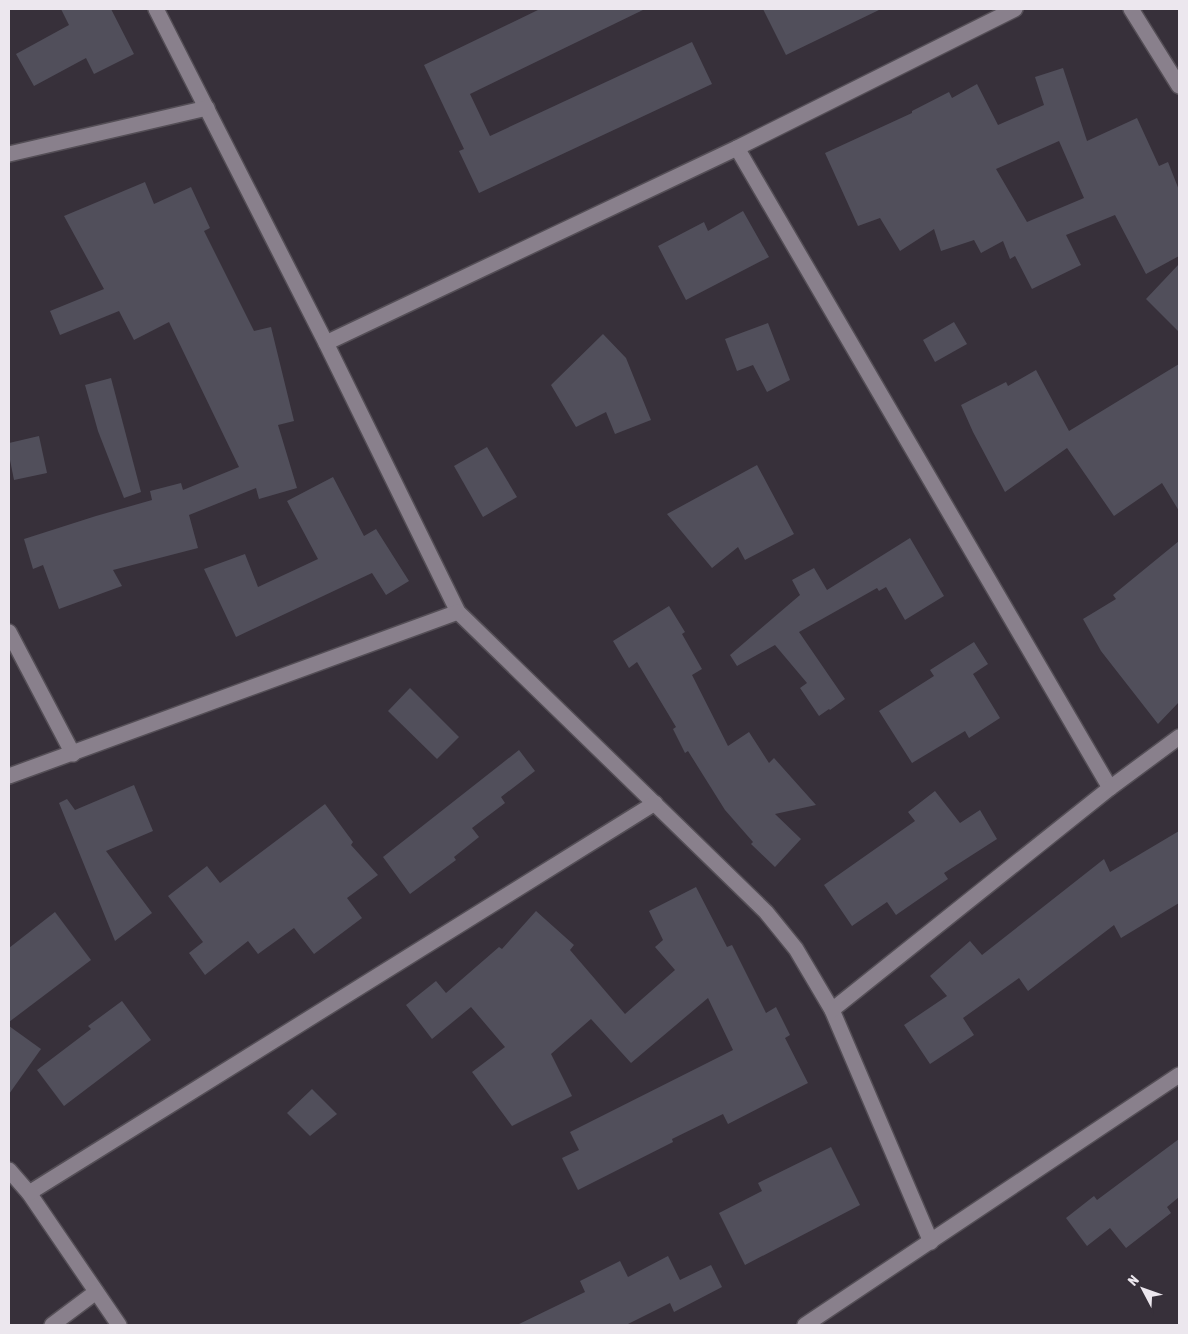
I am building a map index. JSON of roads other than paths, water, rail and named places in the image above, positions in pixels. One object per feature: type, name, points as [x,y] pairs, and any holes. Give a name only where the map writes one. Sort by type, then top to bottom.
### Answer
[{"type":"street","points":[[156,9],[326,343],[458,612],[656,803],[771,918],[796,949],[832,1010],[931,1242]]},
{"type":"street","points":[[326,343],[737,148],[1015,9]]},
{"type":"street","points":[[1131,9],[1179,86]]},
{"type":"street","points":[[9,154],[207,108]]},
{"type":"street","points":[[737,148],[1110,788]]},
{"type":"street","points":[[9,776],[458,612]]},
{"type":"street","points":[[9,632],[73,754]]},
{"type":"street","points":[[832,1010],[1110,788],[1179,737]]},
{"type":"street","points":[[28,1193],[656,803]]},
{"type":"street","points":[[805,1325],[1179,1075]]},
{"type":"street","points":[[9,1170],[28,1193],[118,1325]]},
{"type":"street","points":[[52,1325],[96,1292]]}]
